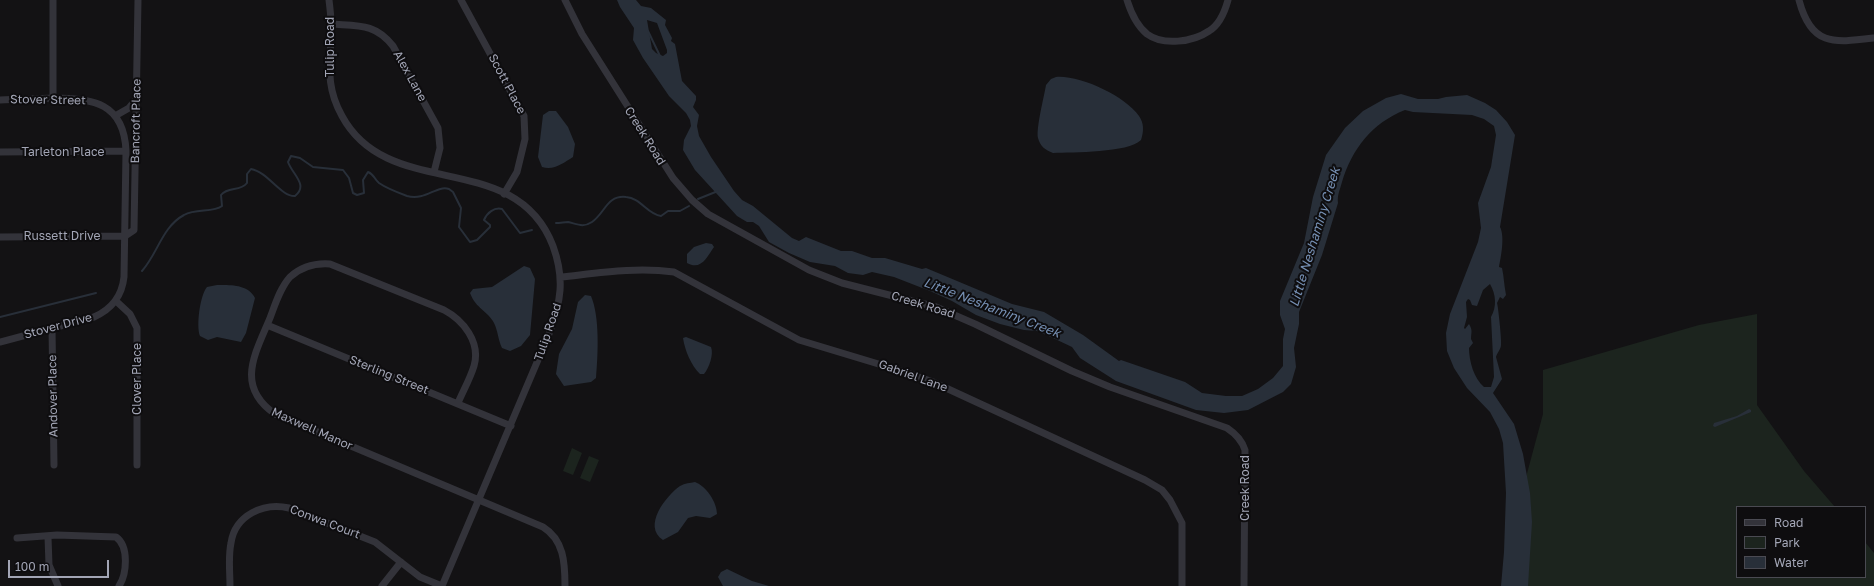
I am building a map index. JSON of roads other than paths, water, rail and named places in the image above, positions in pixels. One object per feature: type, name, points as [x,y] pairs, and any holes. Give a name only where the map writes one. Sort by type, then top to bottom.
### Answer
[{"type":"street","points":[[53,0],[53,98]]},
{"type":"street","name":"Bancroft Place","points":[[125,236],[134,230],[138,0]]},
{"type":"street","name":"Tulip Road","points":[[329,0],[331,24],[329,79],[337,105],[347,124],[369,148],[385,158],[404,166],[484,184],[523,205],[543,227],[554,250],[561,277],[561,291],[556,316],[511,426],[442,586]]},
{"type":"street","name":"Scott Place","points":[[461,0],[524,116],[525,139],[517,172],[504,194]]},
{"type":"street","name":"Creek Road","points":[[565,0],[582,34],[673,178],[692,200],[708,214],[794,263],[814,272],[842,283],[936,307],[975,324],[1072,371],[1110,387],[1227,428],[1235,433],[1241,440],[1245,450],[1244,586]]},
{"type":"street","points":[[1127,0],[1131,12],[1138,24],[1148,34],[1158,40],[1172,42],[1200,36],[1210,31],[1226,8],[1228,0]]},
{"type":"street","points":[[1799,0],[1802,13],[1816,34],[1834,42],[1874,38]]},
{"type":"street","name":"Alex Lane","points":[[331,24],[374,28],[385,36],[393,46],[438,128],[440,148],[434,172]]},
{"type":"street","name":"Stover Street","points":[[0,100],[77,98],[92,101],[105,107],[115,116],[123,130],[126,151],[125,236]]},
{"type":"street","points":[[115,116],[129,108],[137,98]]},
{"type":"street","name":"Tarleton Place","points":[[0,152],[126,151]]},
{"type":"street","points":[[116,301],[124,280],[125,236]]},
{"type":"street","name":"Russett Drive","points":[[0,237],[125,236]]},
{"type":"street","name":"Maxwell Manor","points":[[458,403],[474,365],[475,358],[471,336],[459,319],[444,310],[330,264],[316,264],[294,274],[289,278],[281,291],[254,356],[251,372],[254,390],[264,406],[274,414],[534,522],[549,531],[561,548],[565,561],[565,586]]},
{"type":"street","name":"Gabriel Lane","points":[[561,277],[635,269],[657,269],[674,272],[799,340],[933,382],[1145,480],[1162,490],[1173,504],[1182,523],[1182,586]]},
{"type":"street","name":"Stover Drive","points":[[0,342],[94,317],[107,310],[116,301]]},
{"type":"street","name":"Clover Place","points":[[116,301],[130,314],[137,328],[137,465]]},
{"type":"street","name":"Sterling Street","points":[[267,324],[511,426]]},
{"type":"street","name":"Andover Place","points":[[52,328],[54,465]]},
{"type":"street","name":"Conwa Court","points":[[230,586],[230,550],[232,536],[245,517],[268,506],[289,508],[368,539],[386,549],[420,577],[442,586]]},
{"type":"street","points":[[17,538],[48,537],[57,535],[116,537],[123,544],[125,553],[123,572],[118,586]]},
{"type":"street","points":[[48,537],[49,565],[58,586]]},
{"type":"street","points":[[382,586],[401,562]]},
{"type":"water","points":[[617,0],[636,0],[641,6],[651,8],[666,20],[665,25],[672,38],[671,41],[675,44],[682,81],[696,96],[693,107],[699,115],[697,126],[699,136],[711,157],[734,191],[742,200],[753,206],[792,238],[799,241],[806,237],[841,251],[852,251],[872,258],[885,258],[922,269],[926,268],[1012,304],[1044,312],[1083,335],[1119,361],[1121,360],[1185,382],[1202,393],[1226,396],[1242,396],[1258,389],[1273,378],[1283,366],[1283,339],[1285,329],[1280,315],[1280,301],[1304,243],[1313,197],[1326,155],[1345,128],[1363,111],[1386,98],[1401,94],[1418,99],[1438,99],[1467,95],[1496,110],[1507,122],[1515,135],[1500,227],[1502,236],[1502,252],[1499,267],[1502,268],[1506,295],[1503,299],[1500,297],[1497,303],[1501,342],[1496,357],[1502,379],[1493,393],[1514,424],[1523,454],[1530,493],[1532,522],[1528,586],[1501,586],[1506,493],[1503,443],[1499,429],[1490,412],[1467,388],[1454,368],[1447,351],[1446,333],[1450,314],[1478,242],[1481,228],[1478,203],[1491,167],[1496,135],[1494,126],[1484,119],[1472,115],[1413,112],[1405,110],[1393,115],[1383,122],[1365,138],[1351,159],[1346,170],[1339,192],[1338,203],[1322,255],[1299,312],[1299,324],[1294,348],[1296,367],[1291,384],[1283,392],[1248,410],[1224,413],[1196,410],[1116,381],[1080,358],[1072,347],[1037,331],[1024,330],[1000,324],[976,315],[952,301],[894,277],[872,272],[863,275],[848,273],[835,266],[810,262],[769,242],[759,226],[753,222],[747,222],[737,216],[695,170],[683,150],[684,140],[691,126],[690,120],[686,113],[669,96],[643,58],[633,40],[634,28]],"holes":[[[647,20],[657,23],[667,50],[667,53],[663,56],[656,53],[652,49]],[[1490,284],[1494,292],[1495,300],[1491,317],[1494,377],[1491,387],[1484,387],[1477,379],[1471,364],[1469,348],[1473,343],[1471,339],[1471,328],[1469,324],[1465,329],[1464,328],[1467,317],[1466,302],[1468,299],[1472,305],[1477,306],[1483,290]]]},
{"type":"water","points":[[1056,77],[1077,79],[1089,83],[1124,101],[1132,108],[1142,121],[1143,133],[1141,140],[1134,144],[1113,150],[1053,153],[1045,149],[1038,138],[1039,120],[1046,85],[1051,79]]},
{"type":"water","points":[[549,111],[556,111],[568,127],[575,144],[573,157],[558,166],[546,168],[542,167],[538,157],[543,115]]},
{"type":"water","points":[[706,243],[712,244],[714,247],[706,259],[700,264],[696,265],[687,263],[687,254],[694,247]]},
{"type":"water","points":[[524,266],[530,268],[535,279],[530,335],[521,346],[510,351],[502,348],[494,323],[475,303],[470,293],[473,289],[492,287]]},
{"type":"water","points":[[217,285],[238,286],[248,290],[255,298],[246,333],[241,342],[217,337],[208,340],[200,336],[198,325],[202,297],[207,287]]},
{"type":"water","points":[[585,295],[591,296],[596,314],[598,347],[596,378],[591,382],[564,386],[556,374],[559,354],[572,329],[578,302]]},
{"type":"water","points":[[686,337],[711,347],[712,353],[710,361],[704,374],[700,374],[689,358],[683,338]]},
{"type":"water","points":[[1749,409],[1751,412],[1715,427],[1713,426],[1714,423],[1737,416]]},
{"type":"water","points":[[695,482],[703,487],[710,495],[717,509],[717,514],[710,518],[696,516],[688,518],[678,532],[663,540],[657,534],[655,527],[655,519],[658,512],[668,497],[680,486]]},
{"type":"water","points":[[727,569],[752,581],[769,586],[723,586],[718,577],[721,572]]},
{"type":"waterway","name":"Little Neshaminy Creek","points":[[648,31],[660,56]]},
{"type":"waterway","points":[[142,271],[170,226],[189,213],[214,209],[222,206],[221,195],[224,192],[244,186],[247,183],[247,174],[251,169],[263,175],[285,193],[295,196],[299,192],[300,184],[288,162],[291,156],[300,158],[313,167],[343,170],[349,178],[353,193],[357,195],[364,193],[363,180],[368,172],[372,174],[382,185],[407,196],[414,197],[425,195],[444,188],[449,189],[453,192],[461,208],[459,227],[470,242],[477,240],[490,227],[490,225],[484,220],[489,213],[496,209],[502,209],[520,233],[532,230]]},
{"type":"waterway","points":[[698,199],[718,191]]},
{"type":"waterway","points":[[556,223],[568,222],[583,225],[589,224],[610,202],[620,197],[636,200],[656,215],[661,216],[668,211],[680,211],[689,206]]},
{"type":"waterway","points":[[0,317],[96,293]]}]
